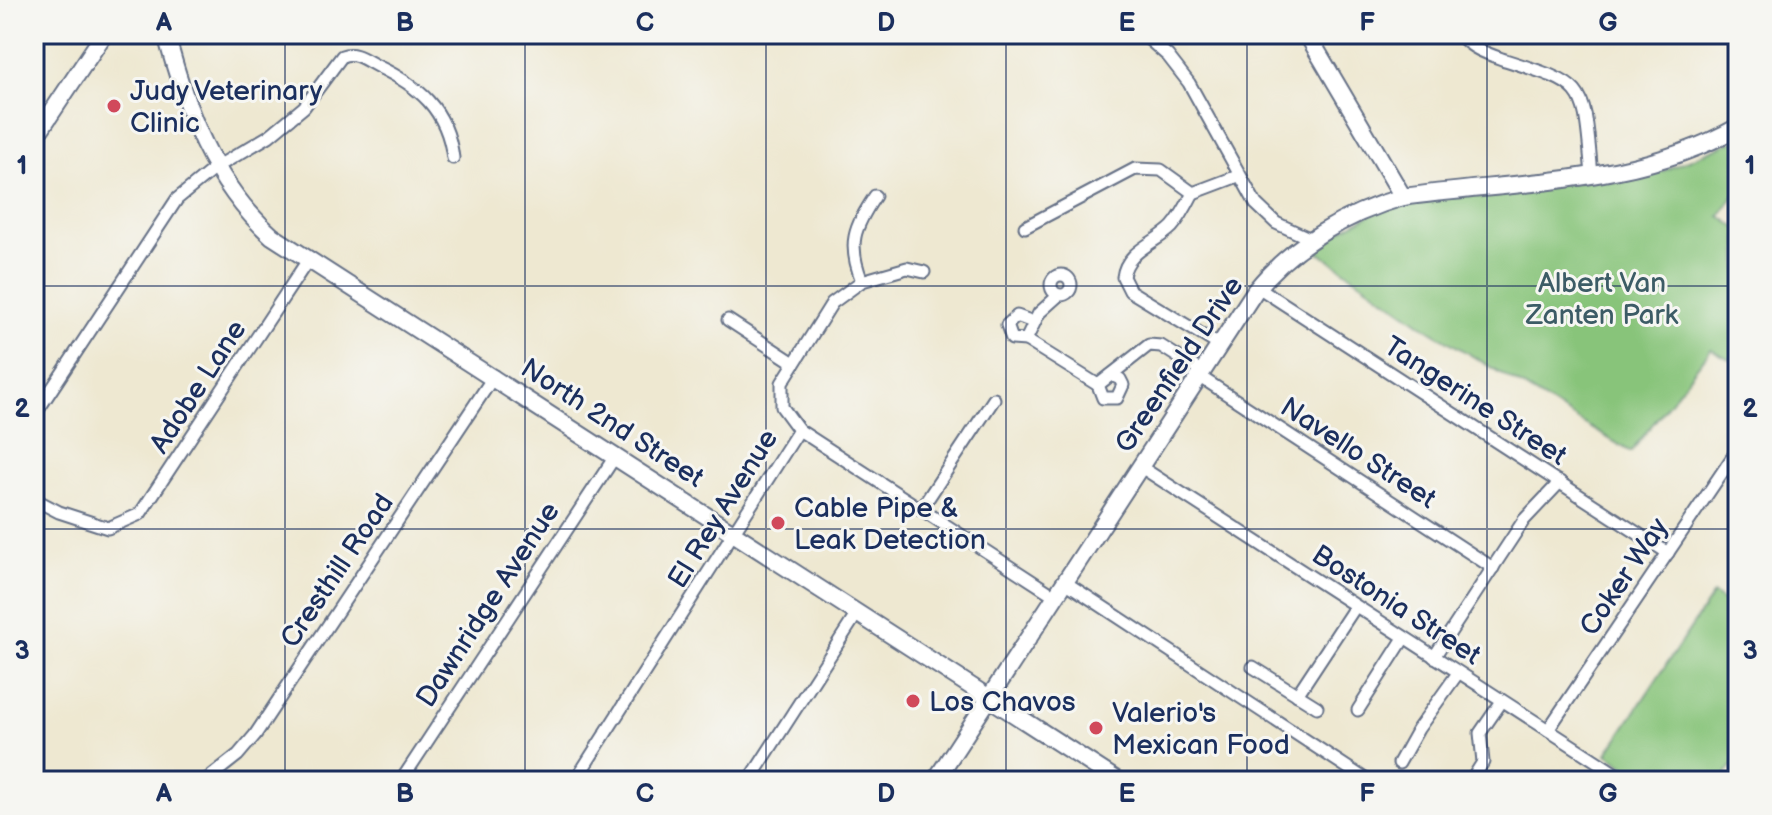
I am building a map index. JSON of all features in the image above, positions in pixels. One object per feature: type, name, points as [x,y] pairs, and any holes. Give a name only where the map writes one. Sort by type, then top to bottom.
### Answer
[{"type":"main road","points":[[34,139],[104,34]]},
{"type":"main road","name":"North 2nd Street","points":[[166,34],[198,132],[215,168],[261,226],[308,260],[494,376],[1118,781]]},
{"type":"main road","points":[[1307,34],[1403,197]]},
{"type":"main road","name":"Greenfield Drive","points":[[935,781],[1258,287],[1311,239],[1378,204],[1403,197],[1592,175],[1664,160],[1738,127]]},
{"type":"street","points":[[1143,34],[1189,83],[1238,176],[1265,213],[1311,239]]},
{"type":"street","points":[[1459,34],[1480,51],[1565,79],[1576,89],[1586,112],[1592,175]]},
{"type":"street","points":[[34,416],[177,199],[215,168],[269,136],[304,107],[342,56],[353,54],[410,82],[422,92],[441,115],[453,158]]},
{"type":"street","points":[[1025,227],[1135,169],[1161,170],[1193,193]]},
{"type":"street","points":[[1219,345],[1130,291],[1123,277],[1126,265],[1145,245],[1173,226],[1193,193],[1238,176]]},
{"type":"street","points":[[862,281],[853,245],[857,223],[875,196]]},
{"type":"street","name":"Adobe Lane","points":[[34,499],[86,523],[115,527],[135,518],[148,505],[308,260]]},
{"type":"street","name":"El Rey Avenue","points":[[575,781],[799,430],[786,416],[780,391],[832,303],[862,281],[907,268],[924,272]]},
{"type":"street","name":"Tangerine Street","points":[[1258,287],[1668,553]]},
{"type":"street","points":[[1026,340],[1033,322],[1059,295]]},
{"type":"street","points":[[1033,322],[1017,316],[1007,325],[1012,339],[1026,340],[1098,385],[1103,398],[1117,398],[1123,385],[1120,379],[1111,375],[1098,385]]},
{"type":"street","points":[[728,320],[794,363]]},
{"type":"street","name":"Navello Street","points":[[1111,375],[1149,345],[1157,344],[1493,568]]},
{"type":"street","name":"Cresthill Road","points":[[205,781],[238,755],[255,735],[494,376]]},
{"type":"street","points":[[921,509],[994,399]]},
{"type":"street","points":[[799,430],[921,509],[1060,589],[1368,781]]},
{"type":"street","name":"Coker Way","points":[[1548,730],[1738,449]]},
{"type":"street","name":"Dawnridge Avenue","points":[[401,781],[616,455]]},
{"type":"street","name":"Bostonia Street","points":[[1141,467],[1548,730],[1609,776],[1627,781]]},
{"type":"street","points":[[1434,657],[1524,520],[1560,482]]},
{"type":"street","points":[[1297,695],[1355,607]]},
{"type":"street","points":[[749,781],[858,612]]},
{"type":"street","points":[[1358,710],[1404,638]]},
{"type":"street","points":[[1253,667],[1317,707]]},
{"type":"street","points":[[1399,763],[1418,729],[1458,673]]},
{"type":"street","points":[[1471,781],[1483,762],[1480,733],[1502,701]]},
{"type":"green space","name":"Albert Van Zanten Park","points":[[1738,139],[1738,190],[1720,216],[1738,229],[1738,364],[1711,349],[1631,452],[1431,331],[1310,246],[1379,210],[1415,201],[1663,171]]},
{"type":"green space","points":[[1713,594],[1738,610],[1738,756],[1722,781],[1648,781],[1607,754]]},
{"type":"place","name":"Judy Veterinary Clinic","points":[[114,106]]},
{"type":"place","name":"Cable Pipe & Leak Detection","points":[[778,523]]},
{"type":"place","name":"Los Chavos","points":[[913,701]]},
{"type":"place","name":"Valerio's Mexican Food","points":[[1096,728]]}]
